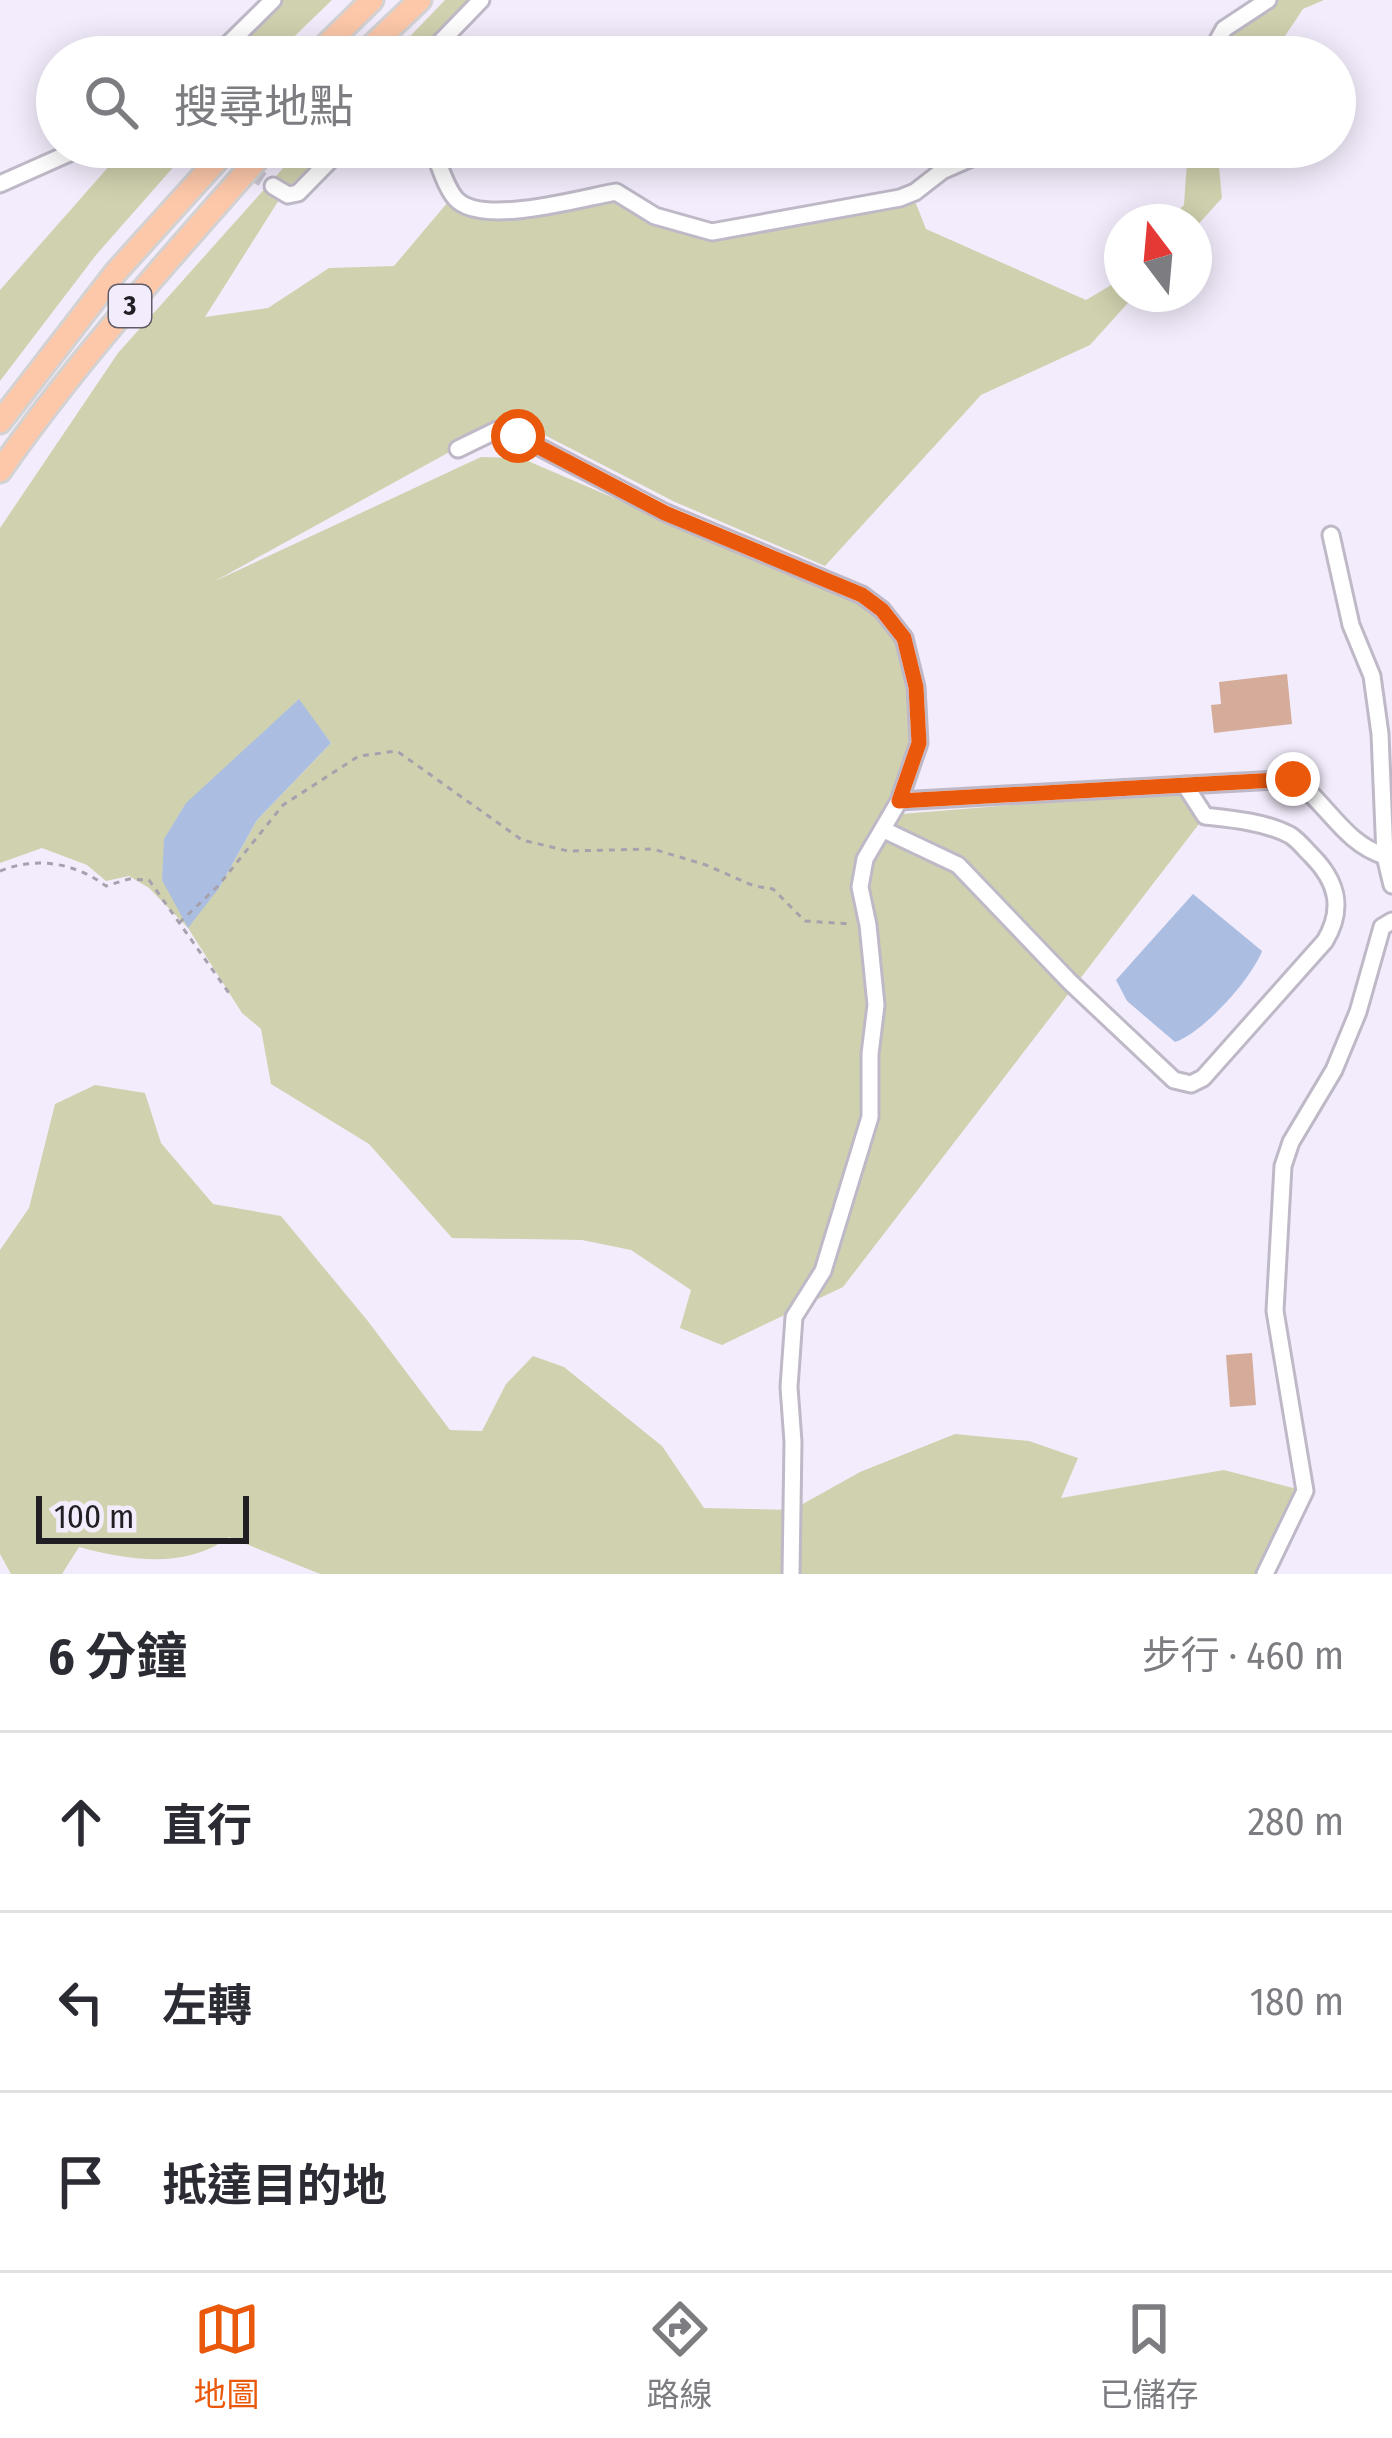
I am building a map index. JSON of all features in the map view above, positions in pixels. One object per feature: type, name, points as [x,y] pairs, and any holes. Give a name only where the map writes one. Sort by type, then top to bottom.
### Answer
[{"type":"highway","points":[[335,36],[372,0]]},
{"type":"highway","points":[[382,36],[419,0]]},
{"type":"highway","name":"3","points":[[0,422],[116,272],[210,168]]},
{"type":"highway","name":"3","points":[[0,471],[147,284],[249,168]]},
{"type":"lane","points":[[236,36],[273,0]]},
{"type":"lane","points":[[446,36],[481,0]]},
{"type":"lane","points":[[1220,36],[1224,28],[1268,0]]},
{"type":"lane","points":[[0,184],[36,168]]},
{"type":"lane","points":[[273,186],[288,195],[298,193],[322,168]]},
{"type":"lane","points":[[441,168],[453,197],[476,210],[497,212],[616,192],[655,216],[712,232],[900,198],[949,168]]},
{"type":"lane","points":[[458,449],[497,430],[518,436],[665,513],[862,595],[882,610],[904,638],[916,687],[919,743],[899,801],[865,859],[860,887],[876,1005],[870,1117],[823,1271],[794,1317],[789,1388],[791,1574]]},
{"type":"lane","points":[[1331,535],[1351,626],[1372,676],[1380,734],[1384,856],[1392,885]]},
{"type":"lane","points":[[899,801],[1293,779],[1310,791],[1359,846],[1384,856]]},
{"type":"lane","points":[[884,830],[958,865],[1070,982],[1174,1080],[1190,1084],[1203,1078],[1325,941],[1337,921],[1339,901],[1326,870],[1293,836],[1244,820],[1205,816],[1185,785]]},
{"type":"lane","points":[[1265,1574],[1304,1491],[1275,1311],[1283,1166],[1291,1142],[1334,1070],[1358,1012],[1382,926],[1392,921]]},
{"type":"path","points":[[179,922],[218,886],[283,805],[359,756],[398,752],[523,840],[568,850],[653,849],[773,889],[805,921],[868,925]]},
{"type":"path","points":[[0,871],[42,862],[84,870],[106,886],[129,879],[149,880],[231,996]]},
{"type":"green space","points":[[267,0],[332,0],[295,36],[232,36]]},
{"type":"green space","points":[[445,0],[480,0],[443,36],[410,36]]},
{"type":"green space","points":[[1256,0],[1324,0],[1303,9],[1285,36],[1224,36],[1232,15]]},
{"type":"green space","points":[[107,168],[173,168],[96,255],[0,381],[0,290]]},
{"type":"green space","points":[[283,168],[309,168],[284,192],[205,317],[268,308],[329,268],[394,266],[453,196],[489,212],[615,191],[671,220],[714,228],[911,191],[926,229],[1086,300],[1104,289],[1104,312],[1120,312],[1090,345],[981,395],[825,566],[675,502],[521,423],[453,450],[215,581],[481,457],[521,458],[867,607],[909,659],[919,733],[889,815],[1198,790],[1199,824],[843,1287],[722,1345],[680,1328],[691,1290],[631,1250],[582,1240],[452,1238],[369,1144],[271,1084],[261,1029],[242,1013],[188,928],[149,888],[129,876],[106,881],[87,865],[42,848],[0,863],[0,528],[118,353]],"holes":[[[298,700],[331,743],[257,820],[219,888],[228,767]]]},
{"type":"green space","points":[[1187,168],[1219,168],[1222,198],[1212,209],[1212,204],[1184,204]]},
{"type":"green space","points":[[95,1085],[145,1093],[161,1143],[213,1204],[281,1216],[450,1430],[482,1431],[506,1384],[533,1356],[564,1367],[662,1446],[704,1508],[792,1510],[860,1472],[955,1434],[1029,1441],[1078,1458],[1061,1498],[1224,1470],[1305,1491],[1265,1574],[320,1574],[229,1537],[175,1558],[117,1556],[79,1547],[62,1574],[11,1574],[0,1554],[0,1250],[29,1208],[55,1104]]},
{"type":"water","points":[[299,699],[331,743],[257,820],[219,888],[188,928],[162,880],[164,839],[186,803]]},
{"type":"water","points":[[1193,894],[1262,951],[1225,1003],[1199,1028],[1175,1042],[1127,1001],[1116,980]]},
{"type":"building","points":[[1287,674],[1292,724],[1214,733],[1211,705],[1221,704],[1219,682]]},
{"type":"building","points":[[1252,1353],[1256,1405],[1230,1407],[1226,1355]]},
{"type":"tunnel","points":[[244,168],[273,186]]},
{"type":"route","points":[[518,436],[665,513],[862,595],[882,610],[904,638],[916,687],[919,743],[899,801],[1293,779]]}]
